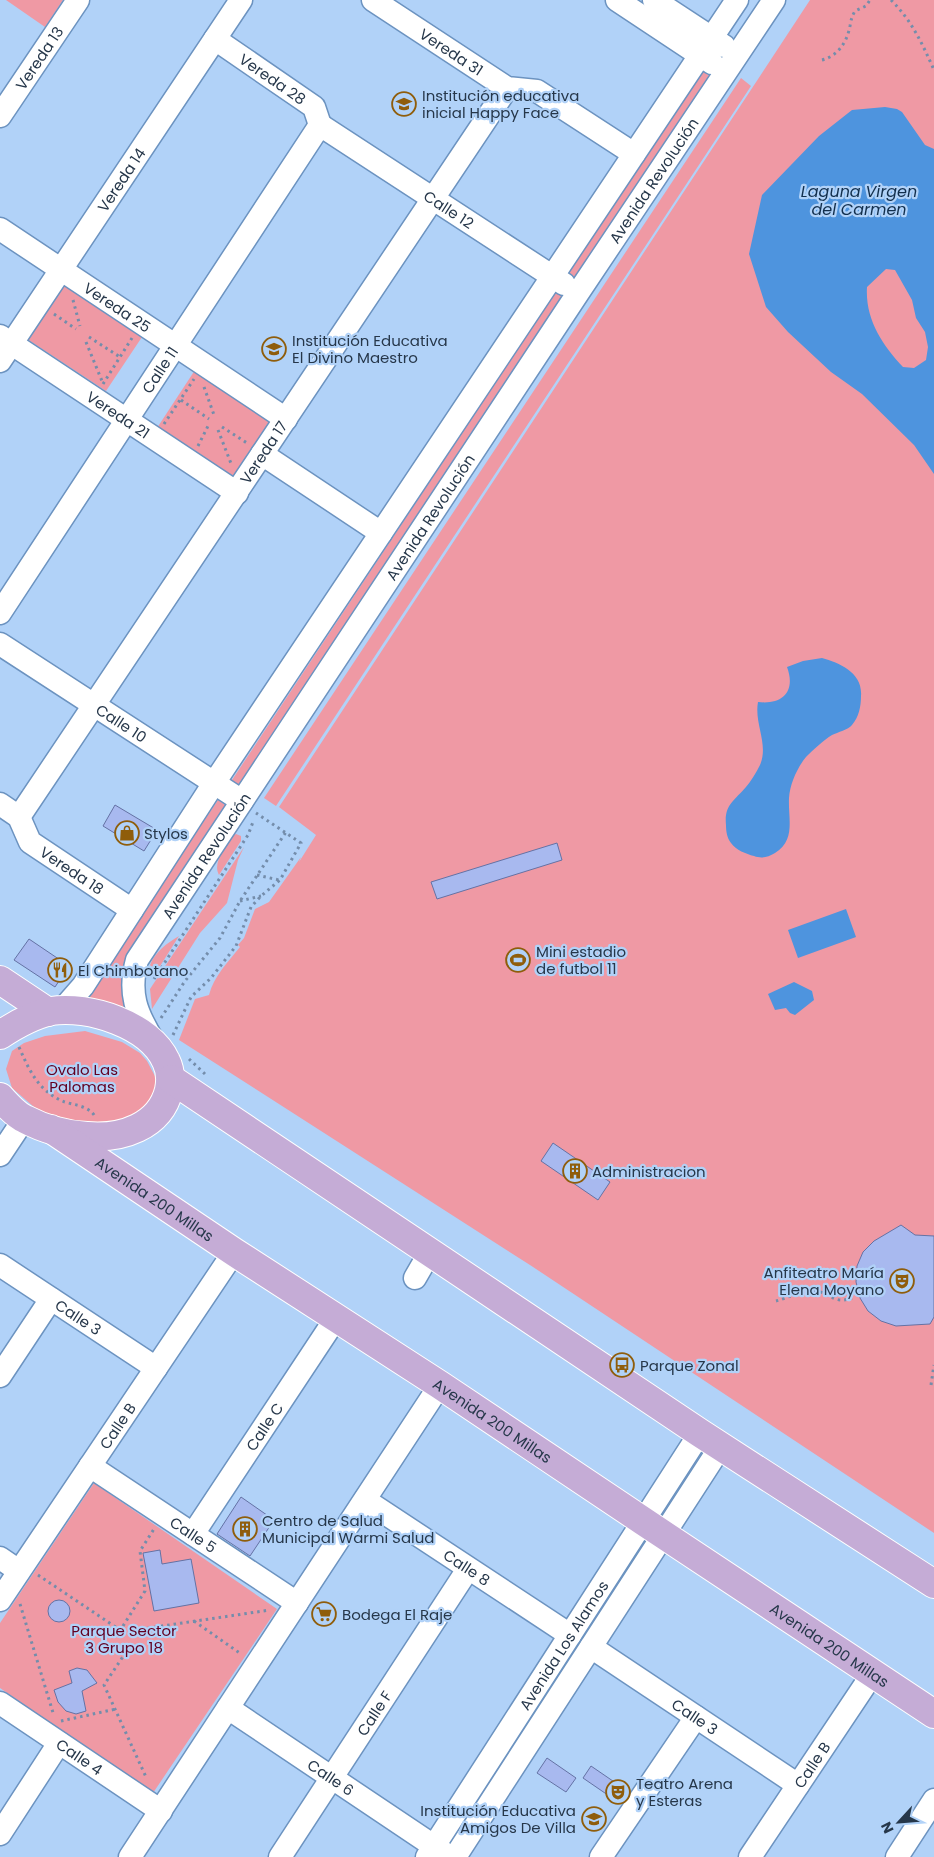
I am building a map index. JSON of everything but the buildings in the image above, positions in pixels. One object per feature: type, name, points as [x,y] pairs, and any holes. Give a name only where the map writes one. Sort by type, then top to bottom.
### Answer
[{"type":"main road","points":[[0,980],[55,1011]]},
{"type":"main road","points":[[0,1035],[16,1024],[55,1011],[90,1012],[120,1022],[144,1036],[163,1044],[171,1079],[166,1101],[151,1120],[140,1127],[125,1132],[99,1137],[67,1134],[51,1129],[7,1108]]},
{"type":"main road","points":[[171,1079],[711,1440],[934,1584]]},
{"type":"main road","name":"Avenida 200 Millas","points":[[51,1129],[934,1714]]},
{"type":"street","name":"Vereda 13","points":[[0,116],[78,0]]},
{"type":"street","name":"Vereda 14","points":[[4,347],[61,269],[241,0]]},
{"type":"street","name":"Vereda 31","points":[[373,0],[400,7],[507,88],[537,91],[634,154]]},
{"type":"street","points":[[617,0],[706,47],[732,64]]},
{"type":"street","points":[[654,0],[706,47]]},
{"type":"street","name":"Avenida Revolución","points":[[55,1011],[83,986],[381,532],[737,0]]},
{"type":"street","name":"Avenida Revolución","points":[[163,1044],[137,1011],[133,995],[133,974],[137,960],[774,0]]},
{"type":"street","name":"Vereda 28","points":[[215,39],[314,107],[320,125]]},
{"type":"street","name":"Vereda 17","points":[[19,817],[236,492],[258,451],[286,419],[507,88]]},
{"type":"street","name":"Calle 12","points":[[320,125],[578,293]]},
{"type":"street","name":"Calle 11","points":[[0,613],[320,125]]},
{"type":"street","name":"Vereda 25","points":[[0,229],[286,419]]},
{"type":"street","name":"Vereda 21","points":[[4,347],[127,420],[236,492]]},
{"type":"street","points":[[258,451],[381,532]]},
{"type":"street","name":"Calle 10","points":[[0,644],[242,801]]},
{"type":"street","points":[[0,804],[19,817]]},
{"type":"street","name":"Vereda 18","points":[[19,817],[30,842],[132,910]]},
{"type":"street","points":[[0,1155],[7,1108]]},
{"type":"street","name":"Calle B","points":[[0,1600],[234,1252]]},
{"type":"street","points":[[415,1278],[430,1252]]},
{"type":"street","name":"Calle 3","points":[[0,1265],[156,1368]]},
{"type":"street","points":[[0,1376],[52,1299]]},
{"type":"street","name":"Calle C","points":[[193,1534],[336,1318]]},
{"type":"street","points":[[130,1857],[440,1385]]},
{"type":"street","name":"Avenida Los Alamos","points":[[437,1853],[570,1635],[653,1528],[711,1440]]},
{"type":"street","name":"Calle 5","points":[[90,1466],[296,1605]]},
{"type":"street","name":"Calle 8","points":[[365,1500],[570,1635]]},
{"type":"street","name":"Avenida Los Alamos","points":[[455,1857],[591,1647],[653,1528]]},
{"type":"street","points":[[0,1558],[18,1572]]},
{"type":"street","name":"Calle F","points":[[280,1857],[468,1569]]},
{"type":"street","name":"Calle 3","points":[[591,1647],[798,1785]]},
{"type":"street","name":"Calle B","points":[[750,1857],[873,1672]]},
{"type":"street","name":"Calle 4","points":[[0,1703],[161,1811]]},
{"type":"street","name":"Calle 6","points":[[228,1708],[332,1778],[437,1853]]},
{"type":"street","points":[[601,1857],[696,1717]]},
{"type":"street","points":[[0,1834],[59,1743]]},
{"type":"street","points":[[897,1857],[934,1800]]},
{"type":"path","points":[[822,60],[832,58],[844,43],[855,11],[866,6],[870,0]]},
{"type":"path","points":[[891,0],[916,30],[934,70]]},
{"type":"path","points":[[71,294],[80,326]]},
{"type":"path","points":[[47,319],[56,306]]},
{"type":"path","points":[[52,313],[76,329]]},
{"type":"path","points":[[103,384],[133,336]]},
{"type":"path","points":[[89,338],[120,357]]},
{"type":"path","points":[[86,342],[103,384]]},
{"type":"path","points":[[162,427],[199,372]]},
{"type":"path","points":[[95,378],[103,384]]},
{"type":"path","points":[[202,380],[214,415]]},
{"type":"path","points":[[180,400],[209,419]]},
{"type":"path","points":[[196,449],[208,424]]},
{"type":"path","points":[[222,427],[258,451]]},
{"type":"path","points":[[218,430],[232,466]]},
{"type":"path","points":[[152,983],[248,835],[256,813],[301,843],[280,880],[261,896],[252,908],[236,946],[211,978],[191,997],[163,1044]]},
{"type":"path","points":[[163,1044],[156,1027],[186,981],[220,938],[240,901],[286,832]]},
{"type":"path","points":[[257,875],[280,880]]},
{"type":"path","points":[[240,901],[261,896]]},
{"type":"path","points":[[185,1056],[206,1075]]},
{"type":"path","points":[[776,1301],[810,1291],[817,1291],[838,1301],[852,1298]]},
{"type":"path","points":[[931,1385],[934,1365]]},
{"type":"path","points":[[123,1626],[145,1591],[140,1551],[163,1514]]},
{"type":"path","points":[[18,1572],[116,1628]]},
{"type":"path","points":[[18,1572],[56,1722],[116,1709]]},
{"type":"path","points":[[135,1630],[296,1605]]},
{"type":"path","points":[[194,1621],[256,1665]]},
{"type":"path","points":[[126,1652],[104,1685],[161,1811]]},
{"type":"green space","points":[[6,0],[63,0],[45,27]]},
{"type":"green space","points":[[810,0],[934,0],[934,1533],[530,1265],[179,1040],[195,999],[209,995],[218,975],[240,947],[238,945],[244,938],[255,909],[269,902],[301,857],[299,862],[316,835],[279,807]]},
{"type":"green space","points":[[702,71],[713,78],[578,285],[566,277]]},
{"type":"green space","points":[[741,78],[751,86],[276,806],[264,798]]},
{"type":"green space","points":[[66,279],[146,331],[106,391],[27,339]]},
{"type":"green space","points":[[557,290],[567,298],[243,788],[232,780]]},
{"type":"green space","points":[[197,367],[276,419],[237,480],[157,428]]},
{"type":"green space","points":[[218,800],[230,808],[125,986],[125,1013],[85,998]]},
{"type":"green space","points":[[236,834],[241,836],[241,841],[219,875],[217,870],[218,860],[232,836]]},
{"type":"green space","points":[[244,847],[238,860],[227,903],[200,933],[152,1009],[150,989]]},
{"type":"green space","points":[[179,936],[157,971],[155,971],[150,965],[155,956]]},
{"type":"green space","name":"Ovalo Las Palomas","points":[[85,1031],[122,1042],[140,1053],[147,1061],[156,1078],[157,1088],[149,1107],[125,1122],[75,1124],[41,1113],[12,1088],[6,1069],[12,1051],[24,1043],[45,1036]]},
{"type":"green space","name":"Parque Sector 3 Grupo 18","points":[[94,1483],[277,1609],[153,1793],[0,1688],[0,1623]]},
{"type":"water","name":"Laguna Virgen del Carmen","points":[[885,107],[897,109],[902,112],[925,145],[934,149],[934,474],[914,445],[862,394],[831,372],[788,332],[766,307],[749,254],[762,195],[819,136],[852,110]],"holes":[[[886,269],[895,270],[912,300],[916,318],[925,332],[928,347],[926,360],[914,368],[903,367],[888,350],[876,331],[869,310],[867,287]]]},
{"type":"water","points":[[822,658],[843,666],[858,681],[861,688],[861,696],[858,715],[850,727],[832,735],[815,748],[806,757],[794,776],[789,798],[788,835],[782,848],[765,857],[748,854],[736,848],[730,841],[726,818],[728,808],[752,780],[760,765],[763,749],[757,710],[758,702],[774,701],[781,699],[785,695],[790,683],[787,667],[803,661]]},
{"type":"water","points":[[846,909],[856,937],[798,958],[788,930]]},
{"type":"water","points":[[794,982],[812,991],[814,1000],[795,1015],[786,1008],[775,1010],[768,994]]},
{"type":"place","name":"Institución educativa inicial Happy Face","points":[[404,104]]},
{"type":"place","name":"Institución Educativa El Divino Maestro","points":[[274,349]]},
{"type":"place","name":"Stylos","points":[[127,833]]},
{"type":"place","name":"Mini estadio de futbol 11","points":[[518,960]]},
{"type":"place","name":"El Chimbotano","points":[[60,970]]},
{"type":"place","name":"Administracion","points":[[575,1171]]},
{"type":"place","name":"Anfiteatro María Elena Moyano","points":[[902,1281]]},
{"type":"place","name":"Parque Zonal","points":[[622,1365]]},
{"type":"place","name":"Centro de Salud Municipal Warmi Salud","points":[[245,1529]]},
{"type":"place","name":"Bodega El Raje","points":[[324,1614]]},
{"type":"place","name":"Teatro Arena y Esteras","points":[[618,1792]]},
{"type":"place","name":"Institución Educativa Amigos De Villa","points":[[594,1819]]}]
